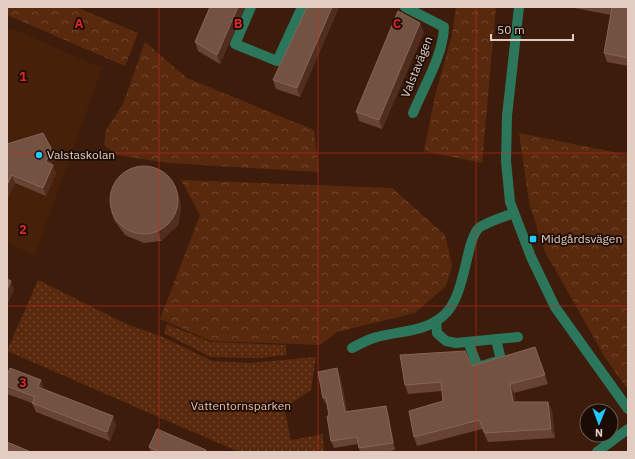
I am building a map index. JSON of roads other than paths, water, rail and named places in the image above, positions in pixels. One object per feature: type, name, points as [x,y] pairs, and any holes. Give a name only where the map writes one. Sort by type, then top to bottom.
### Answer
[{"type":"street","points":[[251,7],[235,44],[277,62],[302,7]]},
{"type":"street","name":"Valstavägen","points":[[405,7],[444,27],[438,55],[413,113]]},
{"type":"street","points":[[519,7],[507,116],[506,161],[510,202],[531,257],[555,307],[628,409]]},
{"type":"street","points":[[352,348],[376,337],[407,332],[436,321],[444,315],[455,301],[473,240],[479,228],[514,213]]},
{"type":"street","points":[[436,321],[437,334],[446,341],[456,343],[518,336]]},
{"type":"street","points":[[468,342],[478,367],[501,360],[496,339]]},
{"type":"street","points":[[595,452],[628,429]]},
{"type":"place","name":"Valstaskolan","points":[[39,155]]},
{"type":"place","name":"Midgårdsvägen","points":[[533,239]]},
{"type":"park label","name":"Vattentornsparken","points":[[241,406]]}]
